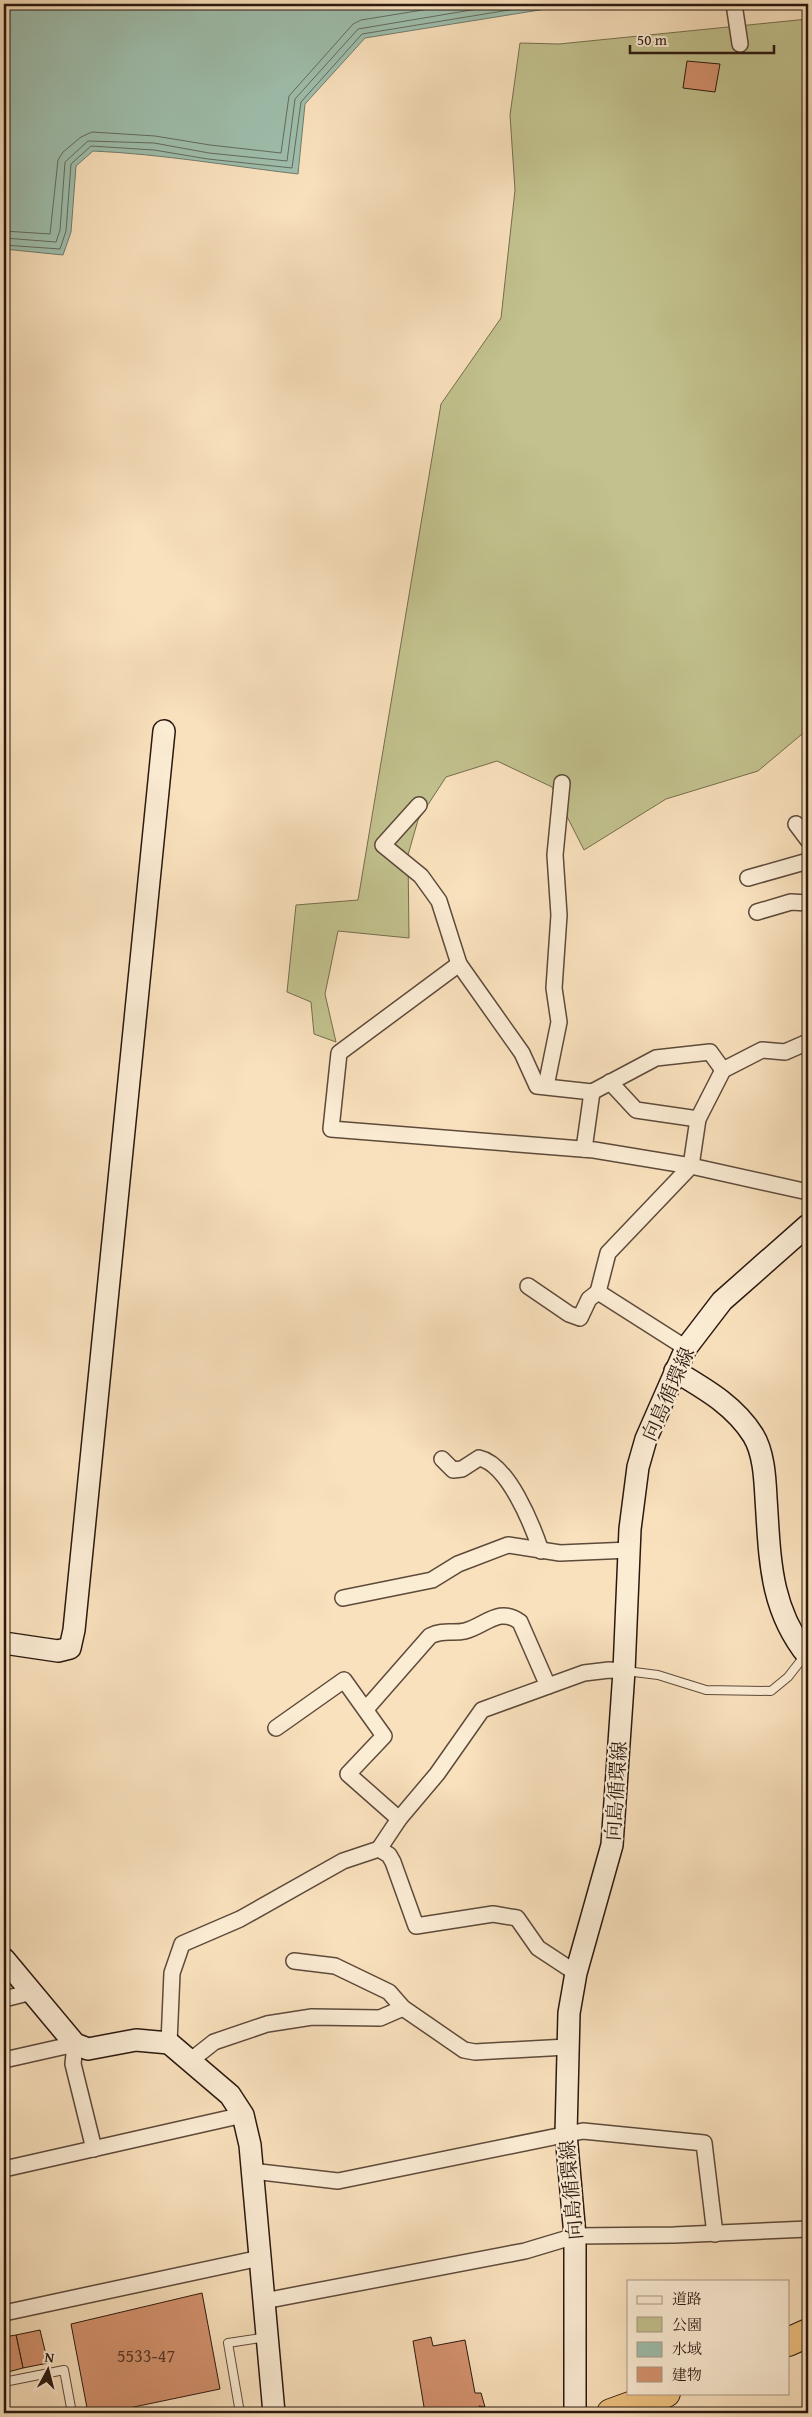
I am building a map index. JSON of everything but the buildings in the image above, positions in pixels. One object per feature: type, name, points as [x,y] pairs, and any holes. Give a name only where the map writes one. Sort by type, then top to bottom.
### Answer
[{"type":"highway","points":[[790,2341],[808,2333]]},
{"type":"highway","points":[[611,2413],[663,2394]]},
{"type":"street","points":[[734,4],[740,44]]},
{"type":"street","points":[[4,1643],[58,1651],[70,1648],[74,1630],[164,731]]},
{"type":"street","points":[[546,1086],[559,1022],[554,988],[558,915],[555,855],[562,783]]},
{"type":"street","points":[[419,805],[383,845],[421,876],[439,901],[459,964],[522,1053],[537,1086],[592,1092],[656,1058],[710,1052],[723,1070]]},
{"type":"street","points":[[796,824],[808,840]]},
{"type":"street","points":[[748,878],[808,861]]},
{"type":"street","points":[[757,912],[791,902],[808,903]]},
{"type":"street","points":[[459,964],[338,1053],[331,1129],[584,1149],[691,1166],[808,1192]]},
{"type":"street","points":[[528,1286],[569,1314],[580,1318],[589,1299],[598,1292],[608,1253],[691,1166],[698,1119],[723,1070],[762,1050],[785,1052],[808,1042]]},
{"type":"street","points":[[610,1082],[636,1110],[698,1119]]},
{"type":"street","points":[[584,1149],[592,1092]]},
{"type":"street","name":"向島循環線","points":[[575,2413],[575,2236],[566,2134],[567,2047],[571,1999],[576,1973],[612,1845],[624,1671],[632,1507],[638,1467],[646,1439],[686,1348],[722,1301],[808,1225]]},
{"type":"street","points":[[598,1292],[686,1348]]},
{"type":"street","points":[[675,1371],[718,1396],[739,1416],[754,1437],[765,1474],[771,1572],[778,1606],[790,1631],[807,1655]]},
{"type":"street","points":[[442,1460],[453,1470],[462,1469],[479,1458],[488,1460],[510,1484],[531,1523],[541,1551]]},
{"type":"street","points":[[343,1598],[432,1580],[458,1564],[508,1545],[560,1553],[630,1550]]},
{"type":"street","points":[[366,1709],[430,1636],[440,1631],[464,1632],[497,1616],[512,1616],[520,1622],[548,1686]]},
{"type":"street","points":[[169,2043],[172,1973],[182,1944],[240,1920],[343,1861],[379,1849],[399,1819],[437,1774],[482,1710],[584,1673],[609,1670],[624,1671]]},
{"type":"street","points":[[276,1728],[344,1680],[384,1736],[348,1774],[399,1819]]},
{"type":"street","points":[[379,1849],[389,1855],[393,1862],[416,1926],[493,1914],[517,1918],[538,1948],[576,1973]]},
{"type":"street","points":[[4,1959],[76,2044],[88,2049],[136,2040],[169,2043],[230,2095],[243,2115],[250,2145],[274,2413]]},
{"type":"street","points":[[294,1961],[335,1966],[389,1992],[403,2008],[464,2050],[475,2052],[567,2047]]},
{"type":"street","points":[[4,1999],[32,1992]]},
{"type":"street","points":[[190,2061],[214,2042],[266,2024],[312,2017],[380,2018],[403,2008]]},
{"type":"street","points":[[4,2060],[76,2044]]},
{"type":"street","points":[[76,2044],[73,2064],[94,2148]]},
{"type":"street","points":[[4,2169],[243,2115]]},
{"type":"street","points":[[252,2171],[338,2181],[583,2131],[704,2143],[715,2234]]},
{"type":"street","points":[[264,2301],[525,2251],[575,2236],[715,2234],[808,2228]]},
{"type":"street","points":[[4,2313],[260,2258]]},
{"type":"lane","points":[[624,1671],[658,1675],[706,1690],[770,1691],[788,1677],[807,1655]]},
{"type":"lane","points":[[240,2413],[228,2344],[267,2337]]},
{"type":"lane","points":[[4,2382],[64,2370],[72,2413]]},
{"type":"green space","points":[[808,19],[808,729],[758,771],[666,799],[584,850],[552,787],[497,761],[446,777],[418,820],[408,855],[409,938],[338,931],[325,994],[336,1042],[314,1034],[311,1002],[287,992],[296,905],[358,900],[441,404],[501,318],[515,190],[510,115],[520,43],[559,44]]},
{"type":"water","points":[[4,4],[577,4],[365,38],[305,104],[298,174],[170,157],[93,151],[76,166],[71,232],[63,255],[4,249]]}]
